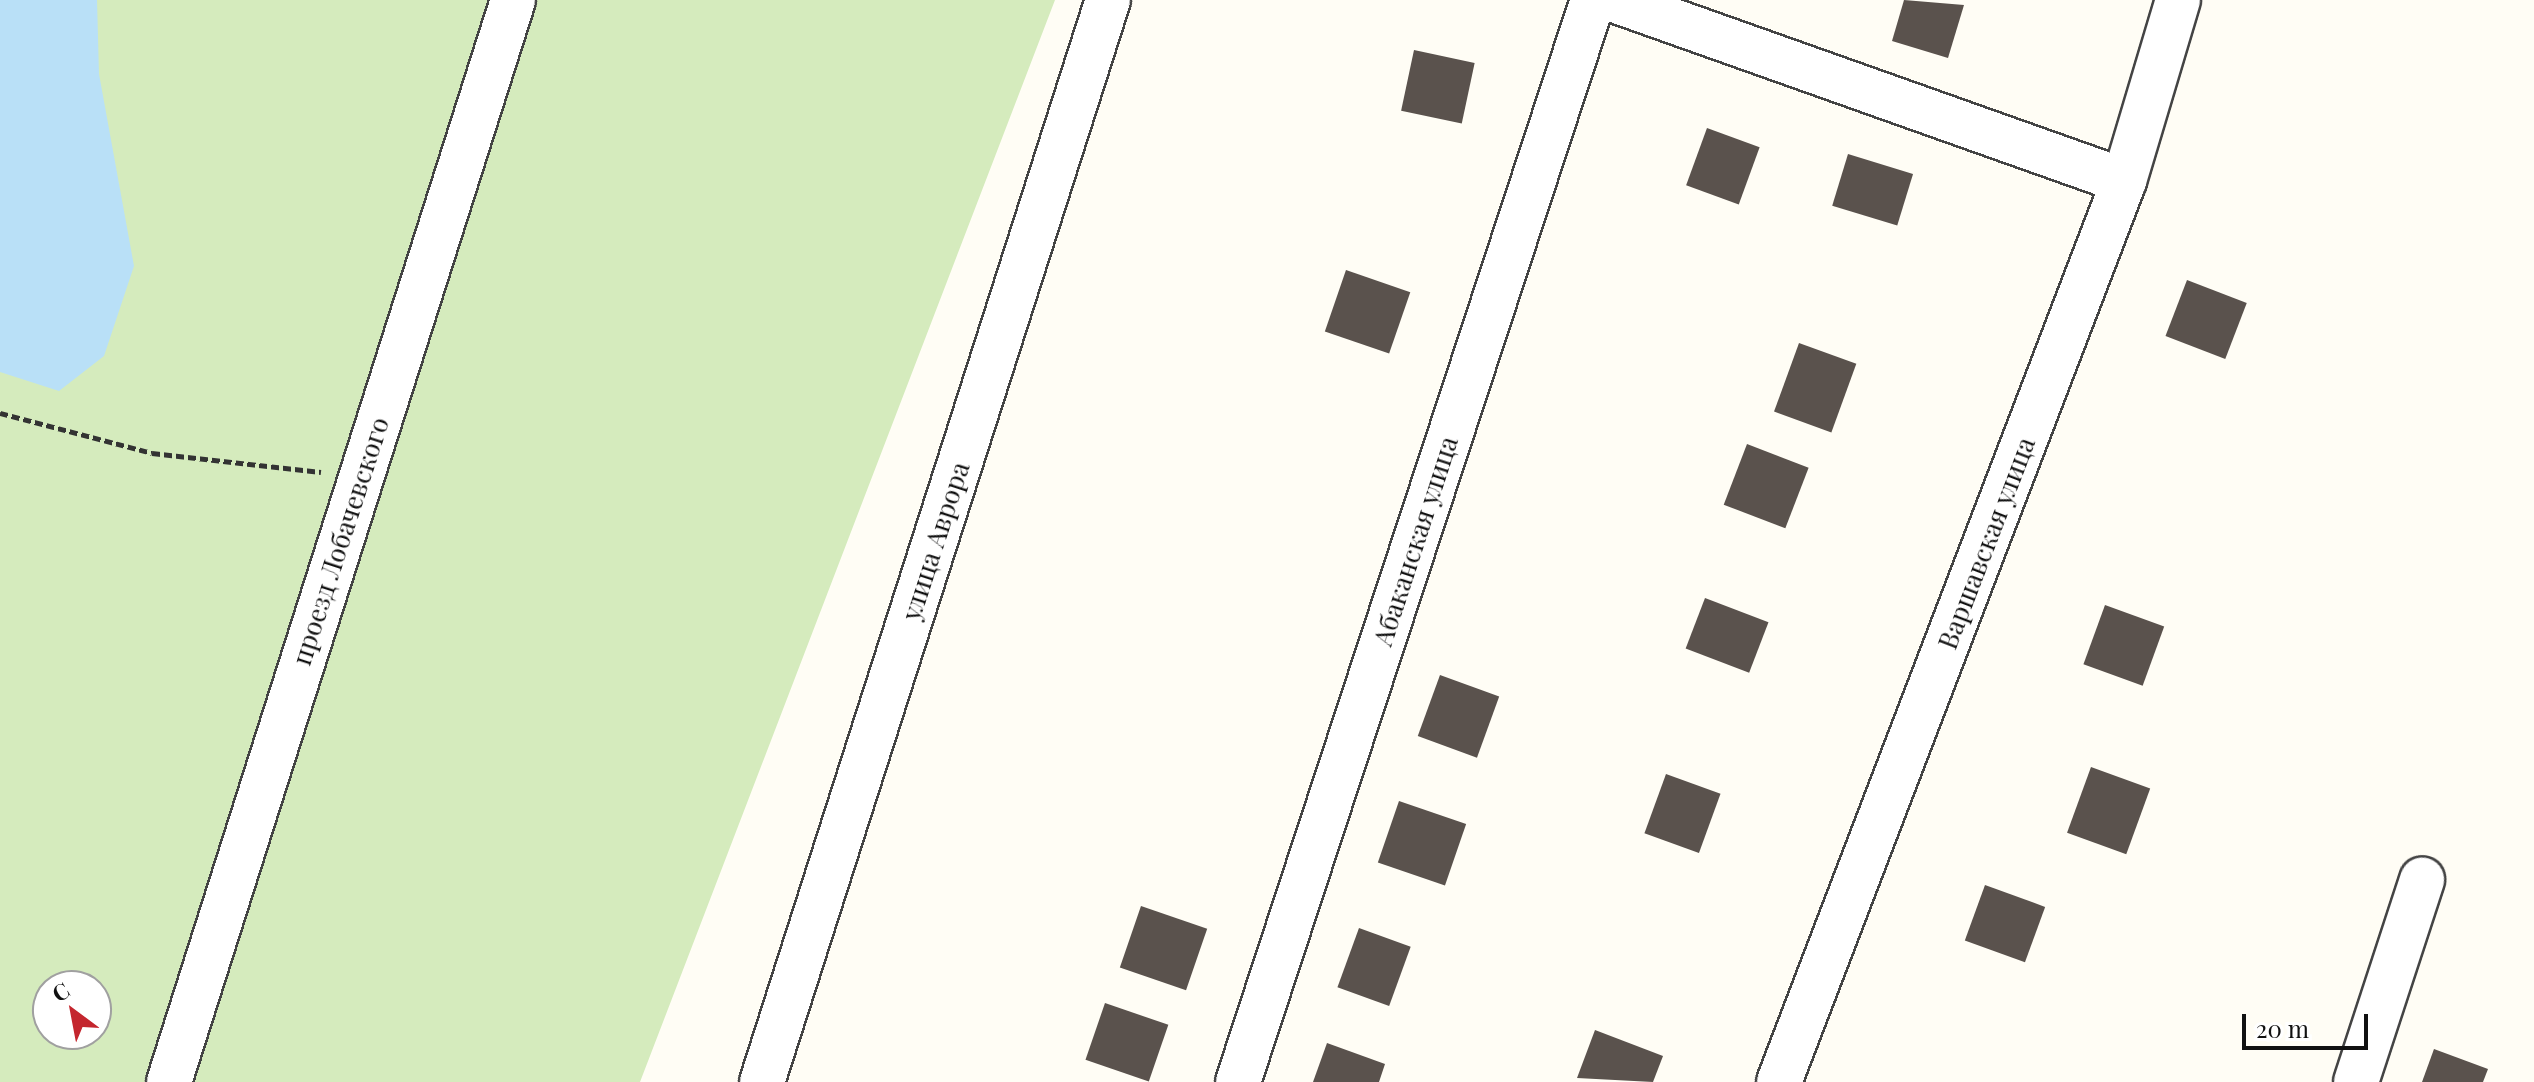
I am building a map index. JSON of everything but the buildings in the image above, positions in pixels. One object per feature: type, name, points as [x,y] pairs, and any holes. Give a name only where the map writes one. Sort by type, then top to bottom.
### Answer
[{"type":"street","name":"проезд Лобачевского","points":[[169,1082],[513,0]]},
{"type":"street","name":"улица Аврора","points":[[762,1082],[1108,0]]},
{"type":"street","name":"Абаканская улица","points":[[1238,1082],[1593,0]]},
{"type":"street","points":[[1614,0],[2124,181]]},
{"type":"street","name":"Варшавская улица","points":[[1779,1082],[2124,181],[2178,0]]},
{"type":"street","points":[[2356,1082],[2422,880]]},
{"type":"path","points":[[0,413],[152,453],[361,476]]},
{"type":"green space","points":[[0,0],[1055,0],[640,1082],[0,1082]]},
{"type":"water","points":[[0,0],[97,0],[99,74],[134,266],[104,356],[59,391],[0,372]]}]
